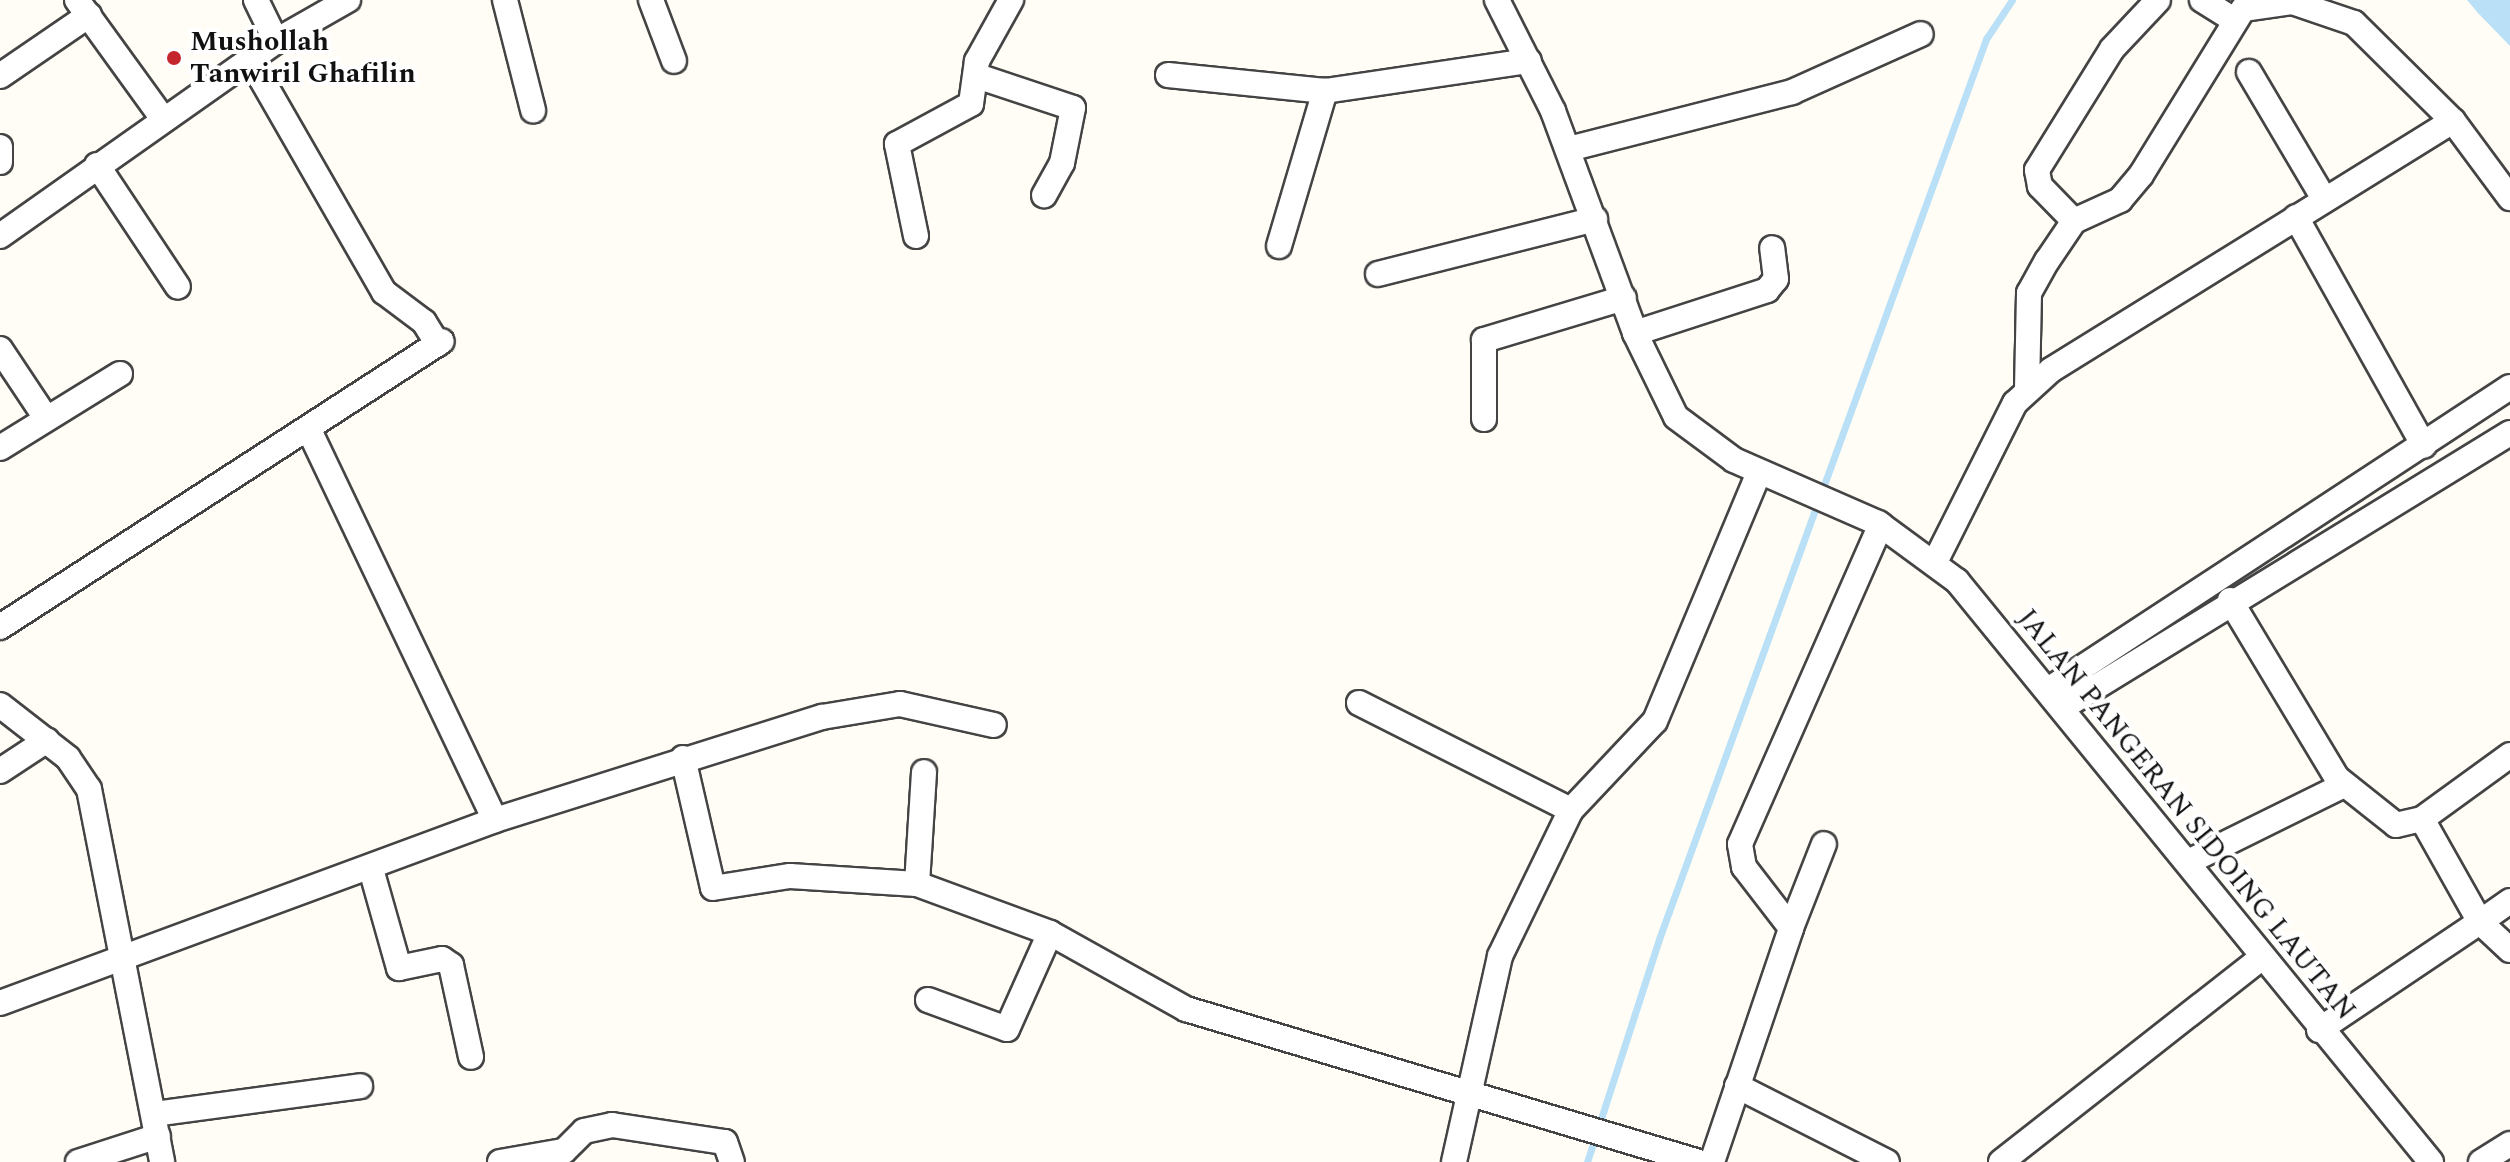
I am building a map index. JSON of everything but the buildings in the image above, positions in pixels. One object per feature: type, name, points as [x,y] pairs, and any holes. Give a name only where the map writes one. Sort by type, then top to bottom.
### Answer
[{"type":"street","points":[[256,0],[276,41]]},
{"type":"street","points":[[0,236],[276,41],[313,9],[348,0]]},
{"type":"street","points":[[505,0],[533,110]]},
{"type":"street","points":[[651,0],[674,61]]},
{"type":"street","points":[[916,236],[897,144],[959,116],[976,97],[977,61],[1011,0]]},
{"type":"street","points":[[1454,1162],[1491,984],[1530,886],[1571,810],[1655,721],[1759,472],[1676,417],[1635,333],[1569,149],[1497,0]]},
{"type":"street","points":[[2074,221],[2040,186],[2037,170],[2112,49],[2158,0]]},
{"type":"street","points":[[2202,0],[2232,19]]},
{"type":"street","points":[[1935,562],[2027,389],[2029,293],[2074,221],[2120,200],[2141,175],[2232,19],[2271,0],[2334,12],[2366,32],[2453,121],[2510,198]]},
{"type":"street","points":[[0,76],[83,8],[164,120]]},
{"type":"street","points":[[1569,149],[1792,92],[1921,34]]},
{"type":"street","points":[[0,627],[440,343],[424,322],[384,292],[250,59]]},
{"type":"street","points":[[1168,75],[1325,91],[1529,61]]},
{"type":"street","points":[[2249,72],[2324,199]]},
{"type":"street","points":[[977,76],[1073,108],[1062,163],[1044,195]]},
{"type":"street","points":[[1279,246],[1325,91]]},
{"type":"street","points":[[2027,389],[2324,199],[2453,121]]},
{"type":"street","points":[[0,147],[0,162]]},
{"type":"street","points":[[97,165],[178,287]]},
{"type":"street","points":[[2296,217],[2424,446]]},
{"type":"street","points":[[1378,274],[1595,219]]},
{"type":"street","points":[[1635,333],[1767,290],[1776,279],[1772,248]]},
{"type":"street","points":[[1484,419],[1484,340],[1623,294]]},
{"type":"street","points":[[0,349],[46,418]]},
{"type":"street","points":[[0,448],[120,374]]},
{"type":"street","points":[[2058,697],[2510,387]]},
{"type":"street","points":[[309,430],[495,820]]},
{"type":"street","points":[[2058,697],[2230,600],[2510,433]]},
{"type":"street","name":"JALAN PANGERAN SIDOING LAUTAN","points":[[1759,472],[1880,524],[1935,562],[2058,697],[2319,1030],[2431,1162]]},
{"type":"street","points":[[1791,928],[1744,867],[1740,844],[1880,524]]},
{"type":"street","points":[[2230,600],[2344,785],[2396,825],[2422,819],[2509,759]]},
{"type":"street","points":[[1359,703],[1571,810]]},
{"type":"street","points":[[0,1003],[371,869],[495,820],[683,758],[822,717],[900,704],[994,725]]},
{"type":"street","points":[[0,705],[47,740],[86,781],[127,958],[162,1162]]},
{"type":"street","points":[[0,771],[47,740]]},
{"type":"street","points":[[683,758],[713,888],[790,876],[917,884],[1050,933],[1186,1009],[1470,1091],[1699,1162]]},
{"type":"street","points":[[917,884],[924,772]]},
{"type":"street","points":[[2188,862],[2344,785]]},
{"type":"street","points":[[2422,819],[2480,922],[2510,950]]},
{"type":"street","points":[[1712,1162],[1791,928],[1824,844]]},
{"type":"street","points":[[371,869],[399,968],[442,959],[451,965],[471,1057]]},
{"type":"street","points":[[2319,1030],[2510,901]]},
{"type":"street","points":[[928,1000],[1007,1029],[1050,933]]},
{"type":"street","points":[[2001,1162],[2262,957]]},
{"type":"street","points":[[78,1162],[156,1125],[360,1086]]},
{"type":"street","points":[[1737,1086],[1887,1162]]},
{"type":"street","points":[[500,1162],[564,1151],[589,1128],[612,1125],[725,1142],[732,1162]]},
{"type":"street","points":[[2481,1162],[2510,1144]]},
{"type":"water","points":[[2467,0],[2510,0],[2510,46],[2478,13]]},
{"type":"waterway","points":[[1587,1162],[1659,939],[1986,39],[2012,0]]},
{"type":"place","name":"Mushollah Tanwiril Ghafilin","points":[[174,58]]}]
